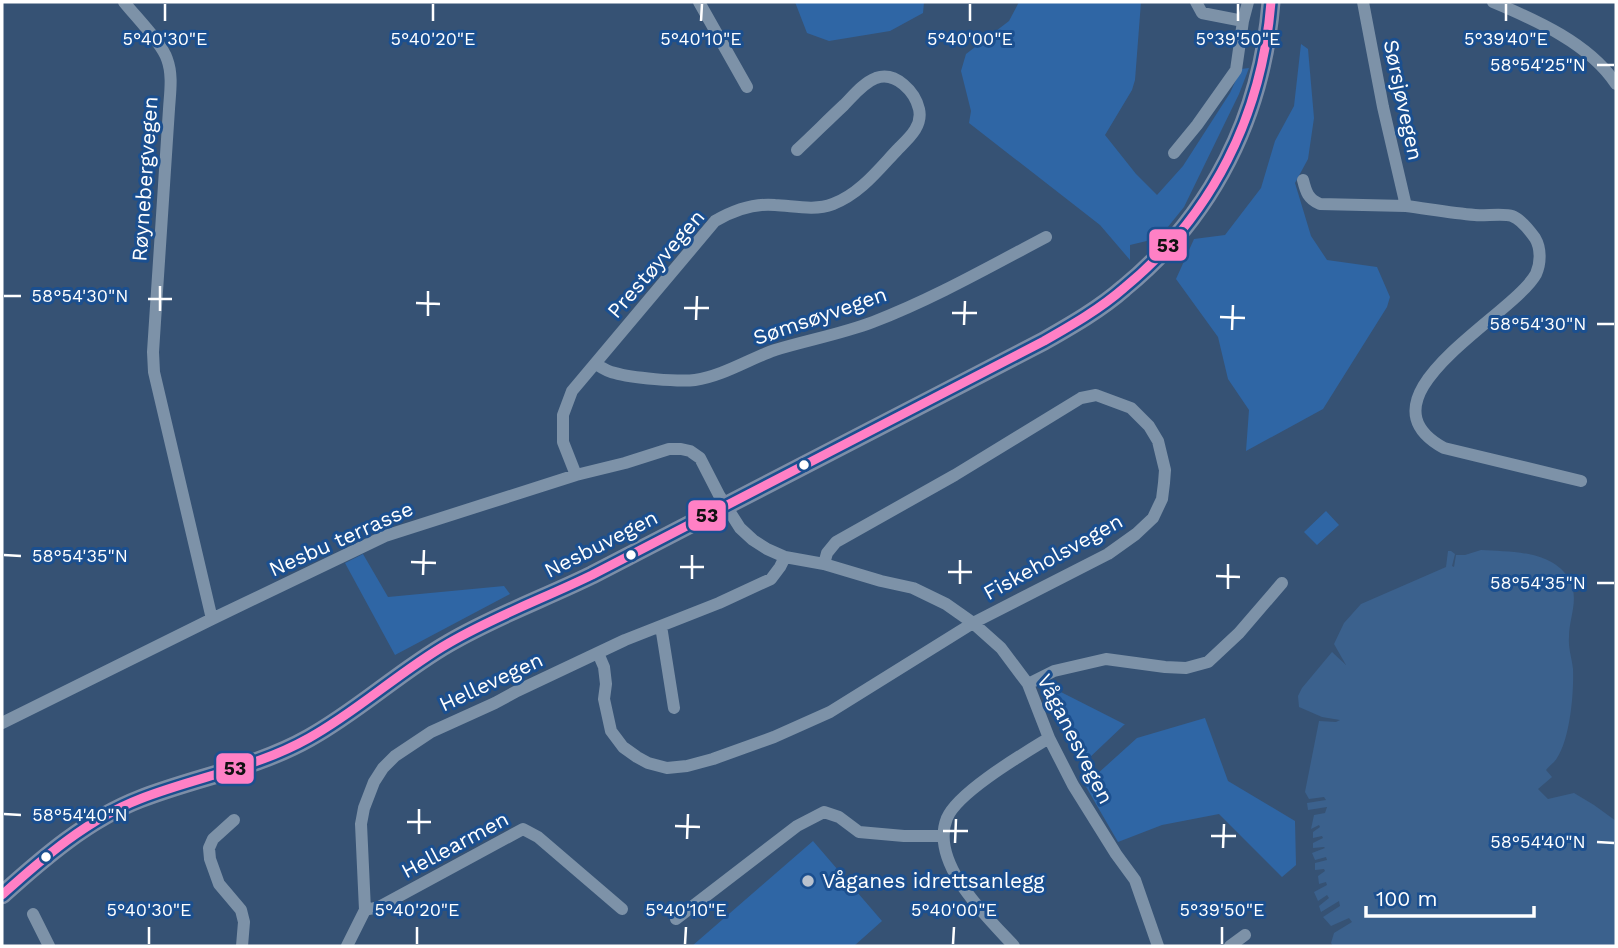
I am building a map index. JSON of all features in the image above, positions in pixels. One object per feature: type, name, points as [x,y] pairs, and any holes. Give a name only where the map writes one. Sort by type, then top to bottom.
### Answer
[{"type":"main road","name":"Nesbuvegen","points":[[2,895],[76,834],[114,811],[161,791],[261,760],[298,744],[337,720],[409,668],[481,625],[556,593],[727,506],[1044,341],[1092,312],[1124,288],[1161,254],[1208,194],[1231,154],[1258,85],[1271,2]]},
{"type":"main road","name":"Nesbuvegen","points":[[1258,85],[1267,69],[1280,2]]},
{"type":"main road","name":"Nesbuvegen","points":[[2,888],[30,870]]},
{"type":"street","name":"Røynebergvegen","points":[[124,2],[147,29],[168,62],[169,109],[153,352],[154,372],[212,619]]},
{"type":"street","points":[[699,2],[747,87]]},
{"type":"street","points":[[1196,2],[1202,13],[1243,21]]},
{"type":"street","points":[[1174,153],[1236,70],[1248,2]]},
{"type":"street","name":"Sørsjøvegen","points":[[1363,2],[1406,206]]},
{"type":"street","points":[[1493,2],[1530,17],[1590,55],[1616,84]]},
{"type":"street","name":"Prestøyvegen","points":[[576,475],[564,442],[563,415],[572,391],[715,221],[736,210],[754,205],[800,209],[832,205],[848,197],[864,184],[919,123],[919,111],[914,96],[905,85],[891,78],[878,78],[863,87],[797,150]]},
{"type":"street","points":[[1303,180],[1306,193],[1320,204],[1406,206],[1477,215],[1512,216],[1528,229],[1539,246],[1540,259],[1536,274],[1430,376],[1420,389],[1417,401],[1418,423],[1431,441],[1444,448],[1581,481]]},
{"type":"street","name":"Sømsøyvegen","points":[[596,364],[612,373],[624,375],[694,380],[716,374],[787,346],[873,322],[954,286],[1046,237]]},
{"type":"street","name":"Fiskeholsvegen","points":[[598,653],[604,667],[604,699],[611,731],[623,747],[648,763],[667,768],[687,766],[713,760],[774,737],[830,712],[973,623],[1108,554],[1136,534],[1153,518],[1162,499],[1165,470],[1158,441],[1149,426],[1132,408],[1096,396],[1081,398],[955,475],[836,542],[827,553],[824,564]]},
{"type":"street","name":"Nesbu terrasse","points":[[2,723],[385,536],[576,475],[669,449],[681,449],[700,458],[727,506]]},
{"type":"street","name":"Våganesvegen","points":[[727,506],[740,528],[766,549],[785,557],[913,587],[946,604],[1001,648],[1028,684],[1049,738],[1073,785],[1135,880],[1158,946]]},
{"type":"street","name":"Hellevegen","points":[[348,946],[365,910],[362,824],[364,808],[373,782],[395,756],[431,732],[625,640],[771,579],[785,557]]},
{"type":"street","points":[[1028,684],[1054,671],[1106,659],[1186,668],[1208,662],[1240,633],[1282,583]]},
{"type":"street","points":[[661,626],[674,708]]},
{"type":"street","points":[[1014,946],[975,905],[951,868],[943,836],[947,818],[956,805],[989,777],[1049,738]]},
{"type":"street","points":[[676,919],[797,826],[824,812],[839,817],[859,832],[943,836]]},
{"type":"street","points":[[233,820],[213,839],[209,848],[219,884],[241,910],[244,922],[242,946]]},
{"type":"street","name":"Hellearmen","points":[[365,910],[379,907],[523,829],[538,837],[622,908]]},
{"type":"street","points":[[33,914],[49,946]]},
{"type":"street","points":[[1230,946],[1245,935]]},
{"type":"shaded area","points":[[795,2],[924,2],[923,13],[890,31],[829,41],[807,33]]},
{"type":"shaded area","points":[[1019,2],[1141,2],[1135,80],[1132,90],[1105,135],[1136,174],[1157,195],[1183,166],[1230,93],[1241,69],[1249,68],[1184,207],[1159,238],[1130,245],[1130,260],[1100,225],[969,123],[971,111],[961,71],[966,54],[1009,21]]},
{"type":"shaded area","points":[[1301,44],[1308,49],[1314,118],[1308,159],[1295,183],[1311,236],[1327,260],[1377,267],[1390,297],[1387,307],[1323,409],[1246,451],[1249,410],[1228,379],[1218,337],[1176,279],[1194,239],[1225,235],[1261,188],[1275,141],[1294,106]]},
{"type":"shaded area","points":[[1326,511],[1339,525],[1317,545],[1304,532]]},
{"type":"shaded area","points":[[1481,550],[1517,552],[1541,558],[1562,570],[1572,586],[1574,601],[1569,641],[1573,690],[1570,715],[1561,750],[1546,770],[1552,777],[1538,789],[1548,799],[1574,793],[1616,821],[1616,946],[1333,946],[1331,943],[1334,933],[1352,922],[1349,918],[1331,926],[1323,917],[1340,906],[1339,901],[1321,912],[1319,906],[1329,898],[1327,895],[1318,901],[1314,892],[1327,885],[1326,882],[1319,884],[1318,876],[1325,871],[1315,870],[1315,863],[1327,860],[1326,857],[1315,860],[1312,853],[1325,848],[1313,848],[1313,843],[1323,838],[1313,838],[1313,832],[1319,825],[1311,829],[1314,815],[1325,813],[1327,807],[1308,810],[1307,803],[1326,800],[1324,797],[1309,799],[1305,792],[1319,721],[1340,720],[1322,717],[1299,707],[1298,696],[1332,652],[1346,665],[1334,644],[1344,623],[1361,604],[1446,567],[1448,551],[1455,554],[1454,567],[1456,555]]},
{"type":"shaded area","points":[[363,554],[388,597],[504,586],[510,594],[395,655],[345,563]]},
{"type":"shaded area","points":[[1053,688],[1125,724],[1087,760],[1059,721]]},
{"type":"shaded area","points":[[1205,718],[1228,781],[1295,821],[1296,865],[1282,877],[1219,814],[1162,825],[1118,842],[1085,785],[1137,738]]},
{"type":"shaded area","name":"Våganes idrettsanlegg","points":[[813,841],[882,921],[854,946],[692,946]]},
{"type":"transit line","name":"53","points":[[2,895],[50,854],[102,817],[140,799],[247,765],[309,738],[466,633],[592,575],[1044,341],[1096,310],[1156,259],[1183,228],[1228,160],[1257,84],[1266,44],[1271,2]]},
{"type":"place","name":"Våganes idrettsanlegg","points":[[808,881]]}]
